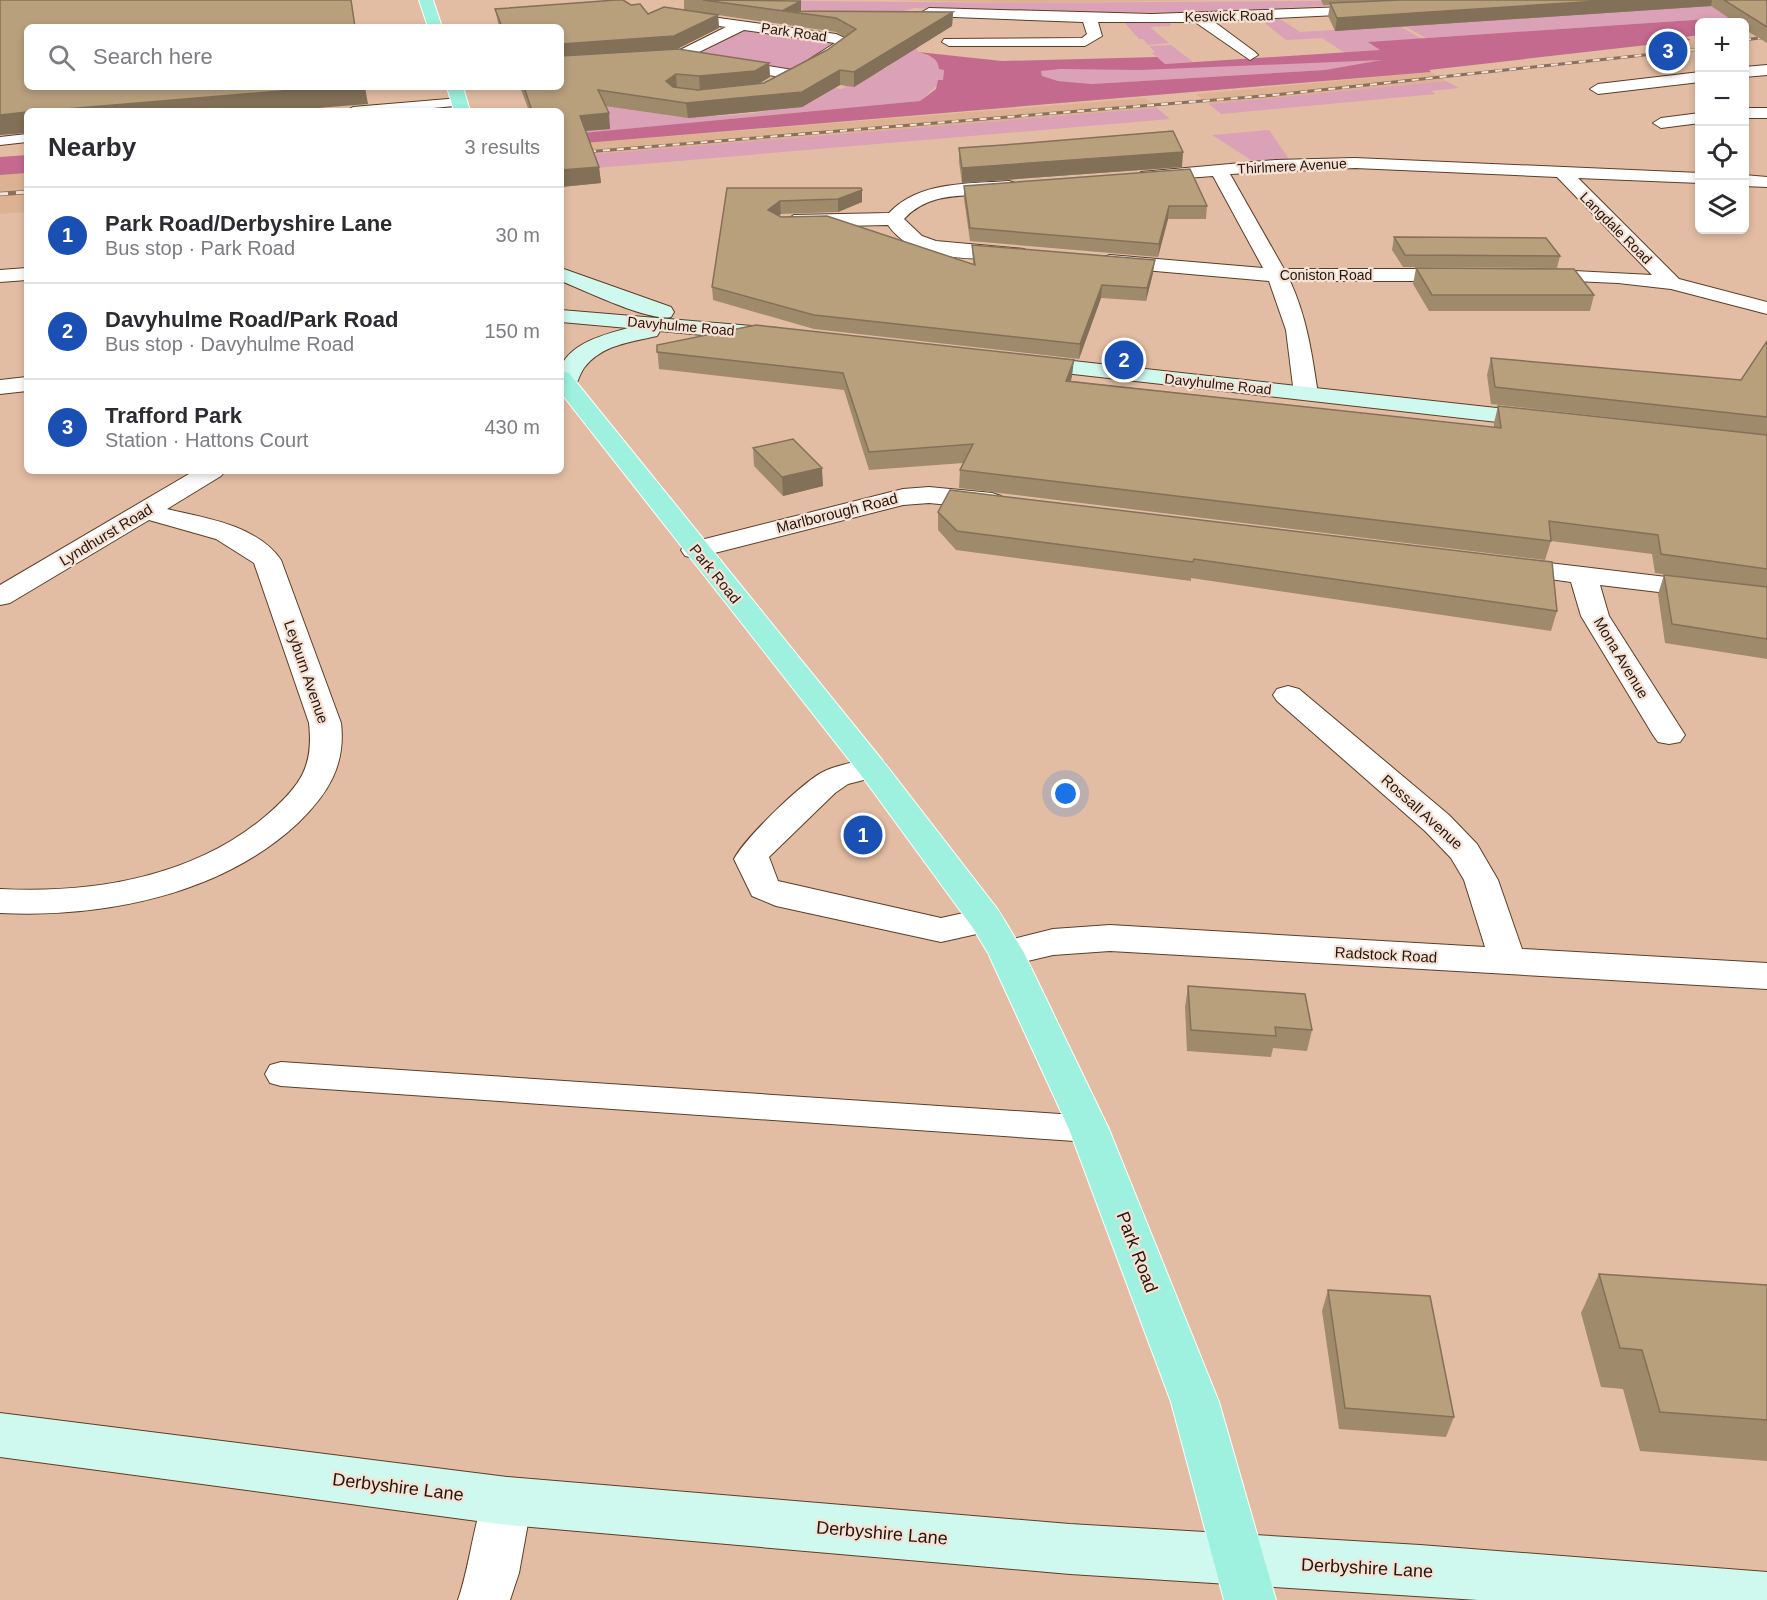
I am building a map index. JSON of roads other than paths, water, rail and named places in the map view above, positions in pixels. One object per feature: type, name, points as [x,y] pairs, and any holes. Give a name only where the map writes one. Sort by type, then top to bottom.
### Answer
[{"type":"main road","points":[[426,0],[434,24]]},
{"type":"main road","name":"Park Road","points":[[564,383],[695,550],[872,768],[996,937],[1044,1029],[1089,1129],[1195,1402],[1243,1581]]},
{"type":"street","name":"Keswick Road","points":[[929,12],[1089,18],[1199,18],[1385,9]]},
{"type":"street","name":"Park Road","points":[[659,56],[680,56],[793,74],[847,42],[836,38],[671,15]]},
{"type":"street","points":[[949,42],[1034,47],[1091,40],[1095,36],[1089,18]]},
{"type":"street","points":[[1199,18],[1249,49]]},
{"type":"street","name":"Park Road","points":[[680,56],[742,25]]},
{"type":"street","points":[[1749,72],[1767,70]]},
{"type":"street","points":[[770,87],[793,74]]},
{"type":"street","points":[[1598,89],[1645,80],[1695,77]]},
{"type":"street","points":[[1749,112],[1767,113]]},
{"type":"street","points":[[1661,123],[1695,119]]},
{"type":"street","name":"Thirlmere Avenue","points":[[1125,178],[1219,170],[1355,163],[1695,178]]},
{"type":"street","points":[[1219,170],[1276,275],[1291,310],[1299,341],[1306,394]]},
{"type":"street","name":"Langdale Road","points":[[1562,172],[1672,283]]},
{"type":"street","points":[[1749,180],[1767,182]]},
{"type":"street","points":[[894,219],[902,207],[928,196],[1031,185]]},
{"type":"street","points":[[781,222],[894,219]]},
{"type":"street","points":[[894,219],[903,232],[919,243],[937,247],[1038,255]]},
{"type":"street","name":"Coniston Road","points":[[1086,259],[1276,275],[1479,275]]},
{"type":"street","points":[[0,276],[24,274]]},
{"type":"street","points":[[564,275],[632,302],[746,331]]},
{"type":"street","points":[[1515,275],[1618,277],[1672,283],[1767,308]]},
{"type":"street","name":"Davyhulme Road","points":[[564,316],[804,338]]},
{"type":"street","points":[[564,380],[578,358],[594,347],[644,332],[692,327]]},
{"type":"street","name":"Davyhulme Road","points":[[1003,360],[1568,423]]},
{"type":"street","points":[[0,387],[24,384]]},
{"type":"street","name":"Lyndhurst Road","points":[[0,597],[207,474]]},
{"type":"street","name":"Marlborough Road","points":[[695,550],[903,497],[956,496],[1015,504]]},
{"type":"street","name":"Leyburn Avenue","points":[[0,901],[82,900],[179,877],[232,856],[273,828],[310,792],[322,771],[329,744],[325,723],[267,560],[253,546],[232,535],[146,511]]},
{"type":"street","points":[[1488,564],[1767,597]]},
{"type":"street","name":"Mona Avenue","points":[[1583,576],[1595,616],[1669,735]]},
{"type":"street","name":"Rossall Avenue","points":[[1288,695],[1437,823],[1465,852],[1481,880],[1508,962]]},
{"type":"street","points":[[872,768],[829,781],[755,850],[751,859],[764,888],[776,894],[941,930],[996,937]]},
{"type":"street","name":"Radstock Road","points":[[996,937],[1053,942],[1110,938],[1767,976]]},
{"type":"street","name":"Derbyshire Lane","points":[[0,1435],[507,1501],[1243,1581],[1420,1570],[1767,1598]]},
{"type":"street","points":[[484,1600],[493,1573],[507,1501]]},
{"type":"lane","points":[[383,108],[459,100]]},
{"type":"lane","points":[[0,141],[24,138]]},
{"type":"lane","points":[[281,1074],[1089,1129]]},
{"type":"railway","points":[[1749,39],[1767,37]]},
{"type":"railway","points":[[564,154],[1274,95],[1695,50]]},
{"type":"railway","points":[[0,194],[24,192]]},
{"type":"place","name":"Trafford Park","points":[[1668,51]]},
{"type":"place","name":"Davyhulme Road/Park Road","points":[[1124,360]]},
{"type":"place","name":"Park Road/Derbyshire Lane","points":[[863,835]]}]
